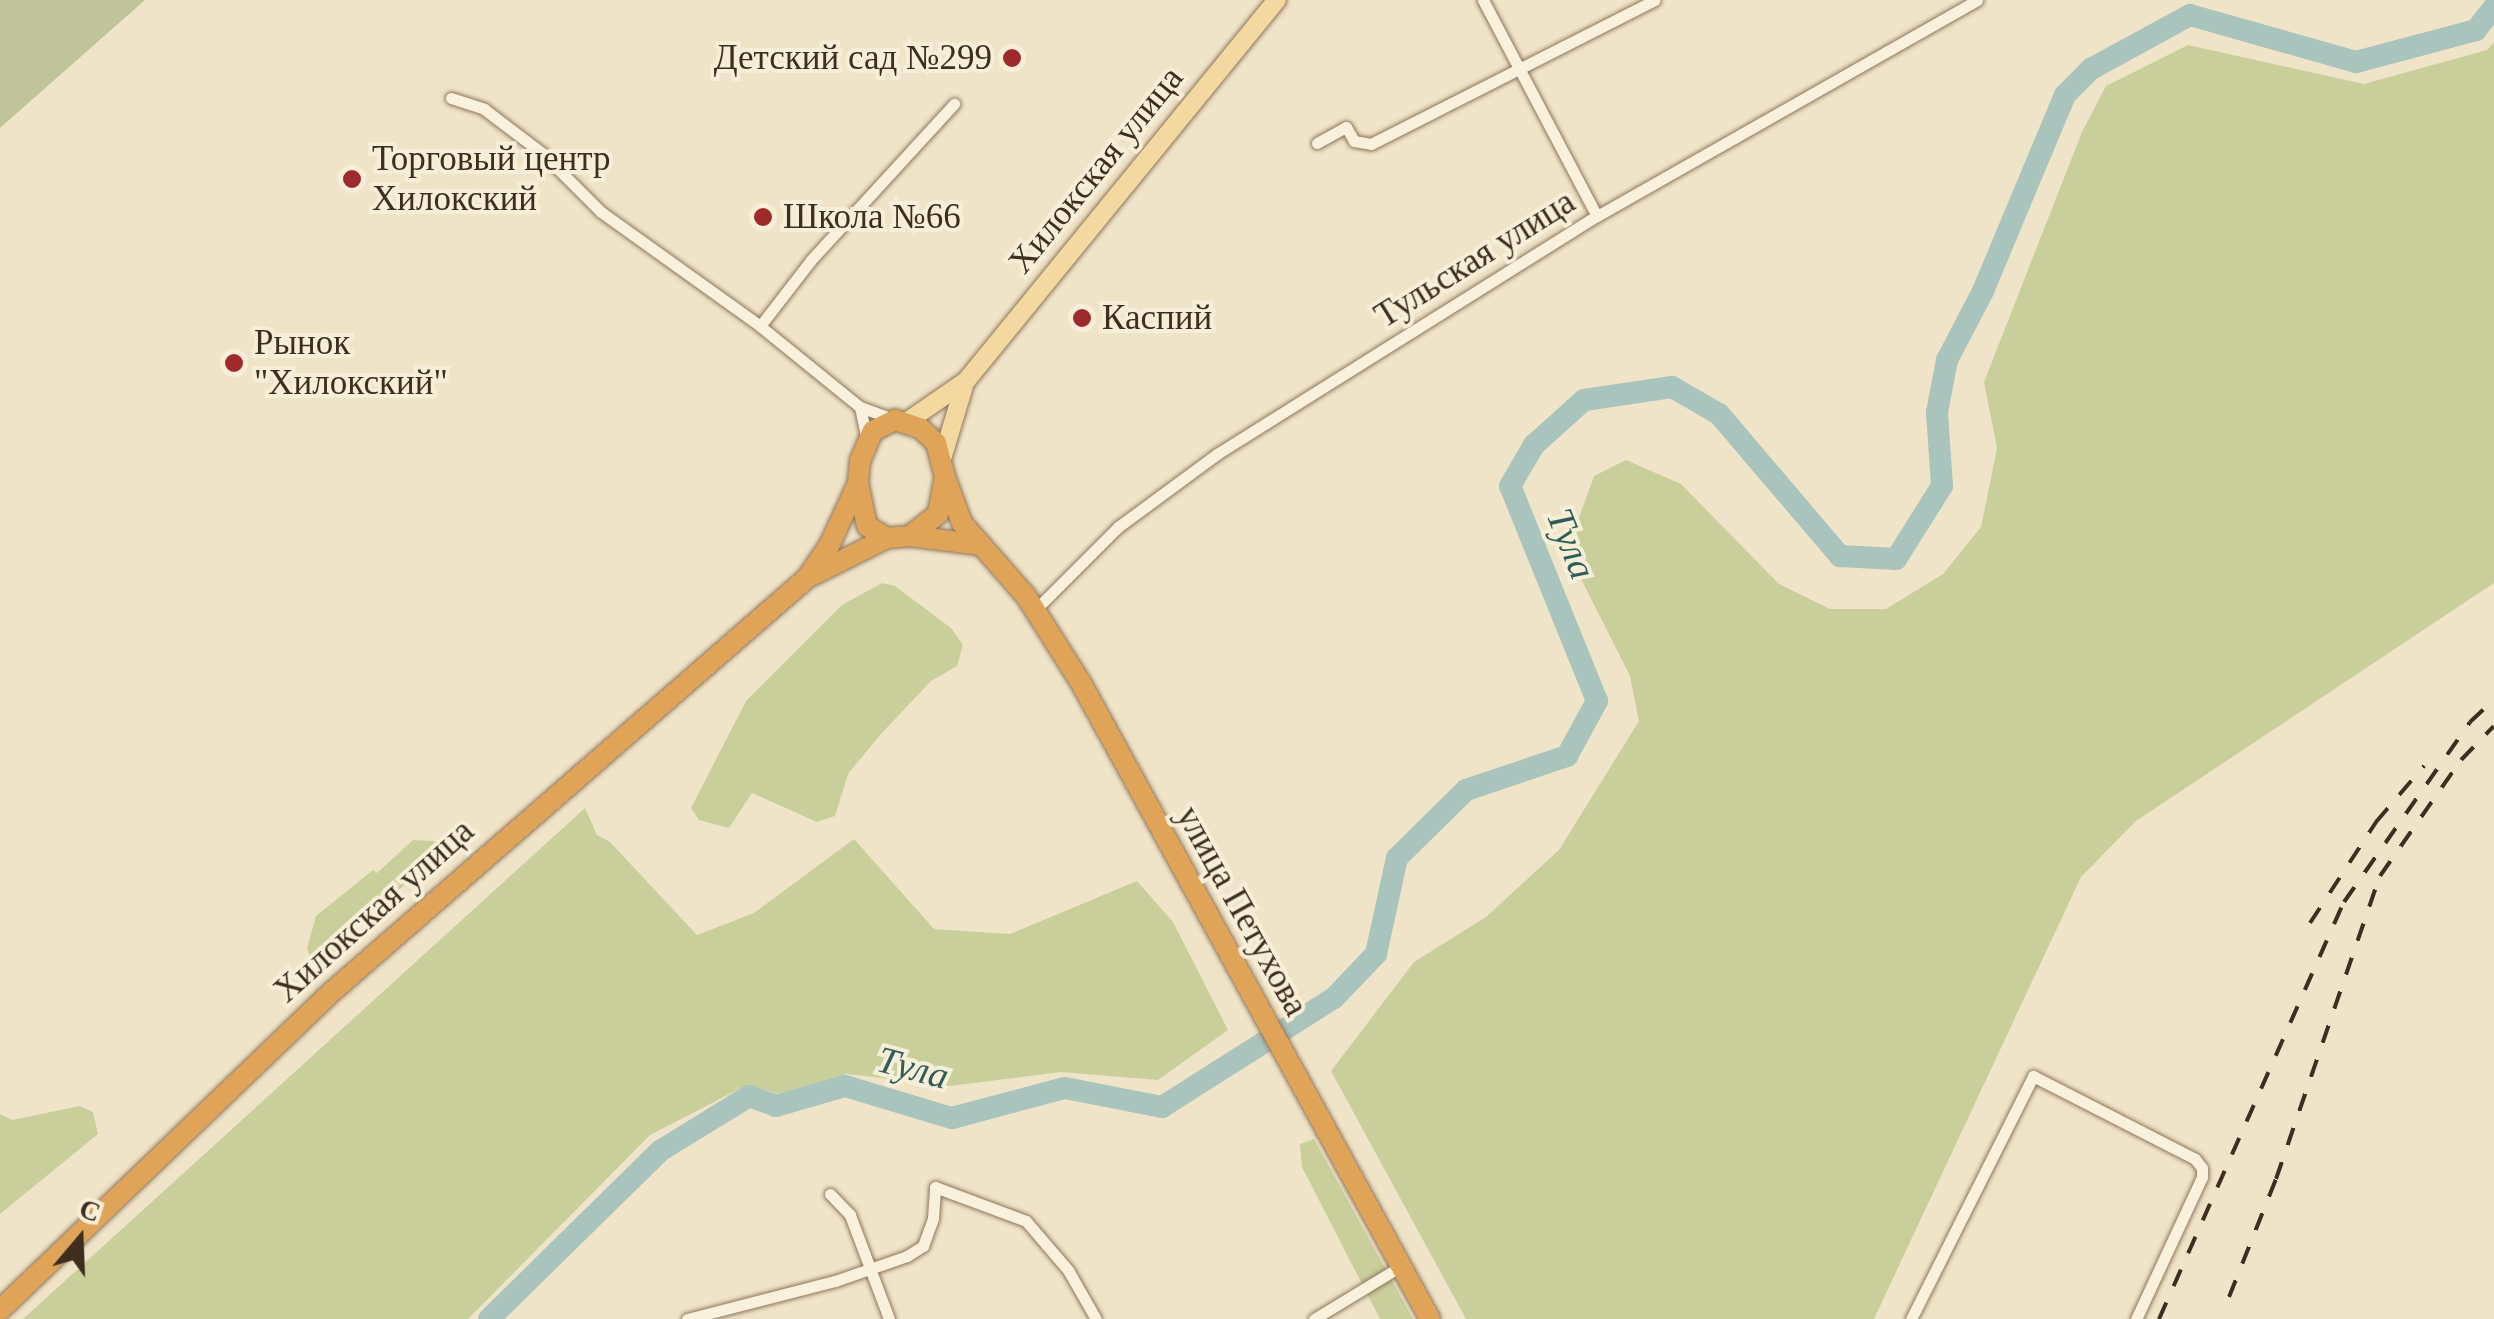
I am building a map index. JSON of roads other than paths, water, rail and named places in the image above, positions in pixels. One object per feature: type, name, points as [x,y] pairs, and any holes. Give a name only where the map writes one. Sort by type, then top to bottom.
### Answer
[{"type":"highway","points":[[807,578],[830,544],[858,482],[873,431],[902,421],[936,443],[944,468],[938,514],[910,536]]},
{"type":"highway","name":"улица Петухова","points":[[944,468],[952,506],[1035,610],[1081,683],[1430,1319]]},
{"type":"highway","points":[[858,482],[867,526],[887,538]]},
{"type":"highway","points":[[807,578],[887,538],[910,536],[981,545]]},
{"type":"highway","name":"Хилокская улица","points":[[0,1310],[326,996],[807,578]]},
{"type":"main road","name":"Хилокская улица","points":[[966,381],[1277,0]]},
{"type":"main road","points":[[902,421],[966,381]]},
{"type":"main road","points":[[944,468],[966,381]]},
{"type":"street","points":[[1483,0],[1516,70],[1596,216]]},
{"type":"street","points":[[1317,143],[1346,128],[1354,141],[1371,144],[1655,0]]},
{"type":"street","name":"Тульская улица","points":[[1035,610],[1118,527],[1217,454],[1596,216],[1977,0]]},
{"type":"street","points":[[451,98],[484,109],[542,153],[600,212],[760,326],[860,407],[902,421]]},
{"type":"street","points":[[760,326],[812,260],[954,104]]},
{"type":"street","points":[[860,407],[867,441]]},
{"type":"street","points":[[1911,1319],[2033,1076],[2194,1159],[2202,1168],[2136,1319]]},
{"type":"street","points":[[687,1319],[872,1268],[923,1246],[933,1218],[936,1187],[1026,1221],[1068,1270],[1096,1319]]},
{"type":"street","points":[[830,1194],[850,1216],[890,1319]]},
{"type":"street","points":[[1314,1319],[1400,1266]]},
{"type":"waterway","name":"Тула","points":[[489,1319],[660,1151],[749,1096],[776,1106],[845,1086],[952,1118],[1065,1088],[1162,1107],[1334,998],[1376,954],[1397,858],[1466,790],[1567,756],[1597,701],[1510,486],[1534,445],[1584,400],[1672,387],[1719,414],[1840,556],[1896,559],[1942,486],[1937,412],[1947,360],[1983,291],[2065,95],[2091,69],[2190,15],[2356,62],[2476,30],[2494,7]]},
{"type":"railway","points":[[2159,1319],[2344,902],[2470,722],[2494,700]]},
{"type":"railway","points":[[2229,1297],[2276,1179],[2380,876],[2461,760],[2494,726]]},
{"type":"railway","points":[[2310,923],[2376,822],[2424,766]]},
{"type":"place","name":"Детский сад №299","points":[[1012,58]]},
{"type":"place","name":"Торговый центр Хилокский","points":[[352,179]]},
{"type":"place","name":"Школа №66","points":[[763,217]]},
{"type":"place","name":"Каспий","points":[[1082,318]]},
{"type":"place","name":"Рынок \"Хилокский\"","points":[[234,363]]}]
